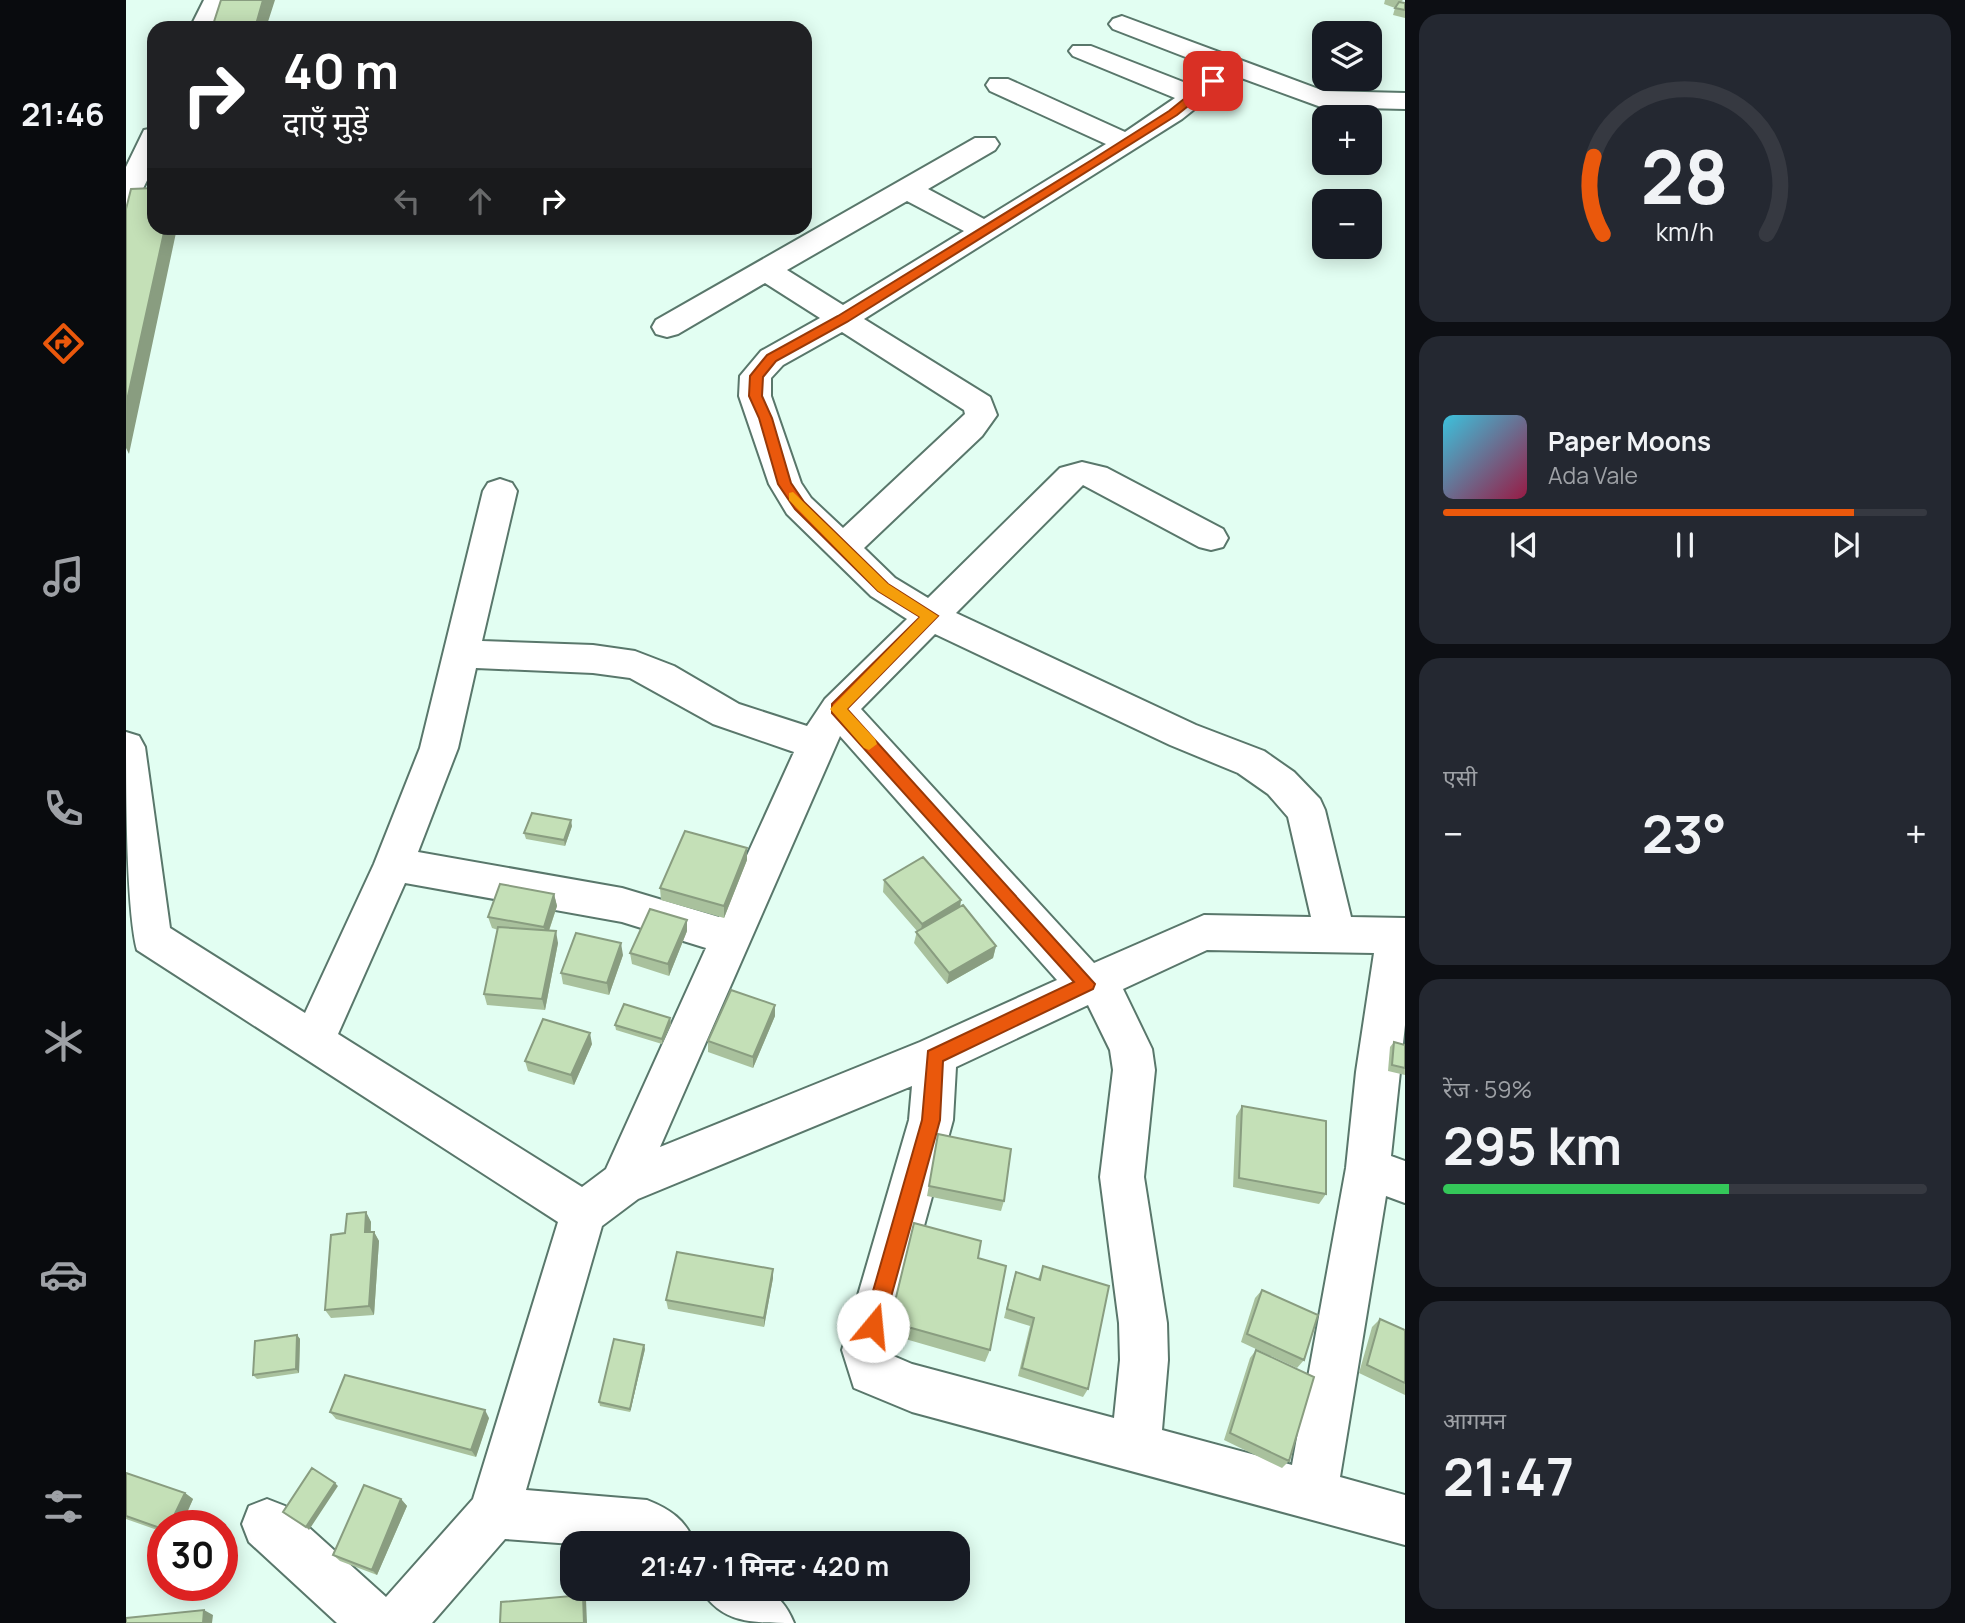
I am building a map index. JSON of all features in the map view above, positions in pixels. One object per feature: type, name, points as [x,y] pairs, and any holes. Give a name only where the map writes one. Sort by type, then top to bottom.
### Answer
[{"type":"street","points":[[207,21],[216,0]]},
{"type":"street","points":[[1122,24],[1321,99],[1405,101]]},
{"type":"street","points":[[1082,51],[1194,96]]},
{"type":"street","points":[[1233,65],[1126,143],[842,319],[772,358],[757,376],[755,396],[765,418],[785,484],[799,506],[883,587],[930,616],[1183,735],[1251,762],[1281,782],[1306,810],[1335,935]]},
{"type":"street","points":[[999,85],[1126,143]]},
{"type":"street","points":[[667,327],[985,144]]},
{"type":"street","points":[[126,197],[147,151]]},
{"type":"street","points":[[907,189],[985,231]]},
{"type":"street","points":[[767,271],[979,405],[981,415],[843,548]]},
{"type":"street","points":[[622,1184],[816,744],[838,709],[1072,476],[1082,473],[1095,477],[1211,538]]},
{"type":"street","points":[[313,1041],[394,864],[439,748],[500,491]]},
{"type":"street","points":[[461,654],[593,659],[635,665],[661,676],[726,714],[816,744]]},
{"type":"street","points":[[838,709],[1092,982],[1131,1049],[1134,1070],[1122,1177],[1143,1323],[1144,1360],[1136,1446]]},
{"type":"street","points":[[126,747],[151,938],[583,1213]]},
{"type":"street","points":[[394,864],[622,905],[731,938]]},
{"type":"street","points":[[398,1623],[494,1513],[583,1213],[622,1184],[934,1056],[1205,932],[1401,936],[1377,1072],[1386,1175],[1312,1495]]},
{"type":"street","points":[[934,1056],[931,1120],[866,1350],[871,1371],[912,1388],[1405,1520]]},
{"type":"street","points":[[494,1513],[647,1525],[654,1531]]},
{"type":"street","points":[[267,1524],[376,1623]]},
{"type":"street","points":[[729,1601],[735,1623]]},
{"type":"street","points":[[740,1601],[768,1623]]},
{"type":"building","points":[[221,0],[263,0],[257,21],[214,21]]},
{"type":"building","points":[[1399,2],[1405,3],[1405,10],[1395,8]]},
{"type":"building","points":[[147,188],[147,235],[163,235],[126,405],[126,209],[131,189]]},
{"type":"building","points":[[532,813],[571,820],[564,840],[524,833]]},
{"type":"building","points":[[685,831],[747,848],[724,906],[660,888]]},
{"type":"building","points":[[923,857],[961,900],[922,924],[884,880]]},
{"type":"building","points":[[500,884],[554,894],[544,927],[488,917]]},
{"type":"building","points":[[963,905],[996,946],[949,973],[916,932]]},
{"type":"building","points":[[650,909],[687,920],[668,964],[630,953]]},
{"type":"building","points":[[498,927],[556,931],[542,999],[484,994]]},
{"type":"building","points":[[576,933],[621,943],[607,983],[561,973]]},
{"type":"building","points":[[731,990],[775,1005],[753,1057],[708,1041]]},
{"type":"building","points":[[624,1004],[670,1018],[662,1039],[615,1025]]},
{"type":"building","points":[[543,1019],[590,1033],[571,1075],[525,1061]]},
{"type":"building","points":[[1394,1042],[1405,1045],[1405,1068],[1392,1065]]},
{"type":"building","points":[[1242,1106],[1326,1121],[1326,1194],[1239,1178]]},
{"type":"building","points":[[938,1134],[1011,1149],[1004,1201],[929,1186]]},
{"type":"building","points":[[366,1212],[365,1232],[374,1232],[369,1306],[325,1310],[331,1235],[345,1233],[347,1214]]},
{"type":"building","points":[[914,1223],[981,1241],[978,1258],[1006,1266],[990,1350],[890,1322]]},
{"type":"building","points":[[677,1252],[773,1269],[764,1318],[666,1300]]},
{"type":"building","points":[[1043,1266],[1109,1286],[1088,1389],[1022,1368],[1034,1318],[1007,1309],[1016,1272],[1040,1280]]},
{"type":"building","points":[[1262,1290],[1318,1315],[1304,1360],[1247,1334]]},
{"type":"building","points":[[1380,1319],[1405,1330],[1405,1383],[1367,1365]]},
{"type":"building","points":[[297,1335],[296,1369],[253,1375],[255,1341]]},
{"type":"building","points":[[614,1339],[644,1345],[630,1409],[599,1402]]},
{"type":"building","points":[[1256,1350],[1314,1377],[1289,1461],[1230,1433]]},
{"type":"building","points":[[345,1375],[485,1410],[471,1450],[330,1412]]},
{"type":"building","points":[[312,1468],[335,1483],[306,1527],[283,1512]]},
{"type":"building","points":[[126,1473],[185,1493],[177,1510],[147,1510],[147,1523],[126,1516]]},
{"type":"building","points":[[364,1485],[401,1499],[372,1570],[333,1555]]},
{"type":"building","points":[[560,1597],[560,1601],[583,1601],[584,1623],[500,1623],[501,1602]]},
{"type":"building","points":[[204,1610],[203,1623],[126,1623],[126,1618]]},
{"type":"slow traffic","points":[[793,497],[799,506],[883,587],[930,616],[838,709],[869,744]]},
{"type":"route","points":[[873,1326],[915,1185],[931,1120],[934,1056],[1087,984],[838,709],[930,616],[883,587],[799,506],[785,484],[765,418],[755,396],[757,376],[772,358],[842,319],[1094,163],[1173,113],[1213,81]]}]
